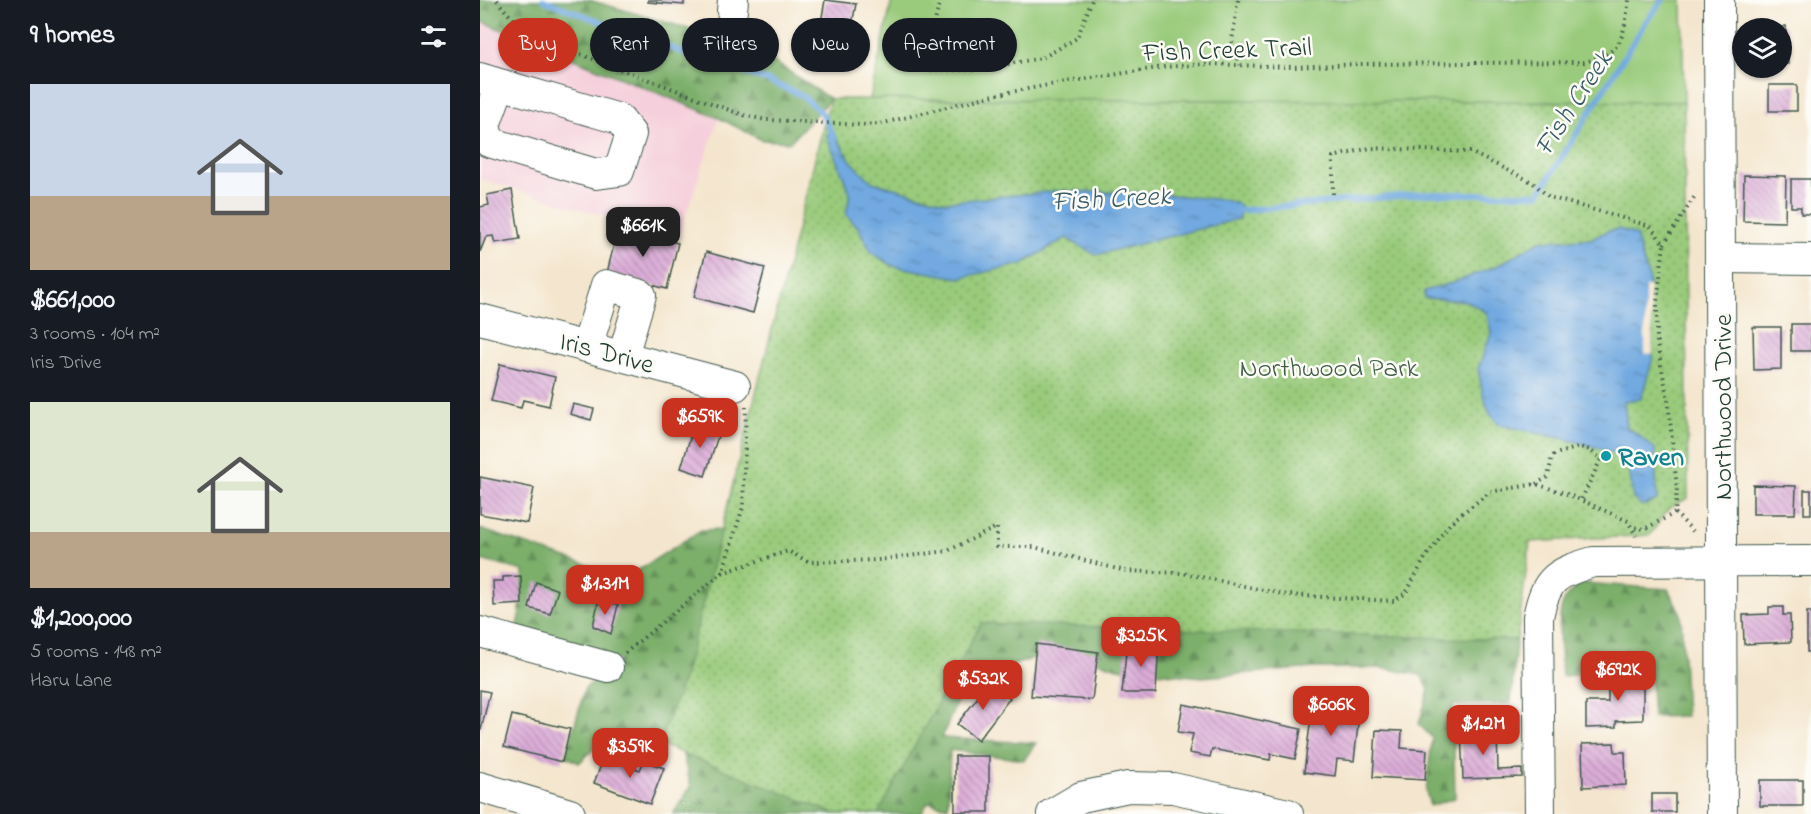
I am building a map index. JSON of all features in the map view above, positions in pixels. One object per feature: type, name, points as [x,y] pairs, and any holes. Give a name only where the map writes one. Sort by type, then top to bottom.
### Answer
[{"type":"street","name":"Northwood Drive","points":[[1719,0],[1722,814]]},
{"type":"street","points":[[490,81],[619,119],[631,134],[619,171],[596,174],[489,142],[485,125],[490,81]]},
{"type":"street","points":[[1721,258],[1811,259]]},
{"type":"street","points":[[587,347],[606,285],[641,295],[623,356]]},
{"type":"street","name":"Iris Drive","points":[[480,319],[735,386]]},
{"type":"street","points":[[1540,814],[1538,617],[1542,599],[1550,582],[1568,570],[1593,562],[1811,561]]},
{"type":"street","points":[[480,632],[608,667]]},
{"type":"street","points":[[480,787],[570,814]]},
{"type":"street","points":[[1052,814],[1081,798],[1128,788],[1173,788],[1288,814]]},
{"type":"path","name":"Fish Creek Trail","points":[[497,0],[506,14],[522,29],[542,40],[744,115],[766,120],[862,125],[880,124],[994,95],[1164,67],[1584,62],[1598,59],[1612,52],[1621,40],[1629,0]]},
{"type":"path","points":[[940,0],[924,70],[974,70],[1042,58],[1077,38],[1092,0]]},
{"type":"path","points":[[1238,0],[1232,41],[1240,65]]},
{"type":"path","points":[[1333,194],[1333,157],[1370,148],[1470,152],[1532,182],[1549,197],[1650,226],[1664,243]]},
{"type":"path","points":[[1631,527],[1644,529],[1675,513],[1677,489],[1668,400],[1657,344],[1657,302],[1664,243],[1695,196],[1695,185]]},
{"type":"path","points":[[722,573],[743,507],[746,399],[735,386]]},
{"type":"path","points":[[608,667],[722,573],[788,551],[809,562],[878,560],[947,551],[997,527],[997,547],[1034,547],[1125,571],[1182,573],[1287,595],[1394,601],[1406,593],[1425,558],[1451,522],[1490,492],[1536,484],[1548,477],[1552,457],[1555,454],[1580,447],[1601,459],[1581,500]]},
{"type":"path","points":[[1536,484],[1581,500],[1628,521],[1636,536]]},
{"type":"shaded area","points":[[480,21],[498,28],[498,72],[578,72],[578,61],[590,66],[590,72],[606,72],[719,118],[678,238],[480,179]]},
{"type":"green space","points":[[480,0],[589,0],[651,18],[590,18],[590,66],[578,61],[578,18],[498,18],[498,28],[480,21]]},
{"type":"green space","points":[[892,0],[1682,0],[1684,102],[870,99],[882,45],[882,72],[1017,72],[1017,18],[888,18]]},
{"type":"green space","points":[[670,23],[682,27],[682,72],[779,72],[779,65],[830,99],[790,142],[762,140],[719,118],[606,72],[670,72]]},
{"type":"green space","name":"Northwood Park","points":[[830,99],[1684,102],[1688,498],[1669,508],[1650,535],[1530,542],[1517,640],[981,623],[878,814],[836,814],[659,744],[685,674]]},
{"type":"green space","points":[[770,527],[1507,532],[1521,585],[1511,703],[1453,705],[1455,798],[1430,806],[1426,792],[1432,738],[1419,724],[1429,690],[1421,675],[1381,668],[1315,668],[1202,677],[1117,668],[1058,647],[1026,661],[966,679],[942,738],[1036,743],[1024,760],[950,750],[948,807],[928,802],[921,814],[673,814],[691,786],[680,744],[642,734],[609,735],[579,763],[566,756],[585,688],[621,661],[583,651],[518,628],[524,571],[480,560],[480,529],[626,578],[701,530]]},
{"type":"green space","points":[[1583,583],[1668,589],[1681,614],[1686,716],[1653,717],[1650,671],[1562,676],[1561,610],[1567,596]]},
{"type":"water","points":[[834,133],[851,161],[872,182],[945,202],[1056,191],[1151,193],[1225,200],[1240,205],[1239,219],[1096,255],[1066,238],[1022,264],[959,278],[893,266],[872,253],[858,227],[846,215],[850,193],[826,134]]},
{"type":"water","points":[[1619,229],[1636,235],[1649,277],[1653,358],[1641,399],[1624,401],[1627,428],[1655,449],[1657,500],[1642,506],[1633,499],[1628,468],[1622,459],[1583,444],[1500,425],[1490,414],[1483,395],[1478,369],[1491,333],[1487,313],[1467,301],[1424,298],[1424,291],[1497,266],[1540,241],[1591,239],[1608,231]]},
{"type":"pier","points":[[1645,287],[1650,287],[1653,354],[1645,354]]},
{"type":"building","points":[[648,0],[684,0],[684,5],[648,2]]},
{"type":"building","points":[[825,0],[856,4],[853,18],[822,18]]},
{"type":"building","points":[[1769,85],[1797,85],[1797,111],[1769,111]]},
{"type":"building","points":[[1744,175],[1786,176],[1785,222],[1743,221]]},
{"type":"building","points":[[1791,179],[1811,179],[1811,214],[1801,214],[1801,207],[1791,207]]},
{"type":"building","points":[[512,190],[520,239],[495,243],[493,236],[486,237],[480,252],[480,207],[489,205],[487,195]]},
{"type":"building","points":[[618,228],[678,243],[667,289],[607,273]]},
{"type":"building","points":[[706,252],[765,268],[753,313],[694,297]]},
{"type":"building","points":[[1791,324],[1811,324],[1811,351],[1791,351]]},
{"type":"building","points":[[1753,327],[1781,327],[1781,369],[1754,370]]},
{"type":"building","points":[[500,364],[555,377],[549,406],[523,400],[521,408],[491,401]]},
{"type":"building","points":[[573,404],[594,409],[591,420],[570,414]]},
{"type":"building","points":[[695,422],[720,430],[705,476],[681,468]]},
{"type":"building","points":[[480,477],[534,488],[527,523],[480,514]]},
{"type":"building","points":[[1753,485],[1796,486],[1795,514],[1753,514]]},
{"type":"building","points":[[1804,490],[1811,490],[1811,514],[1804,514]]},
{"type":"building","points":[[521,576],[522,604],[494,606],[493,581],[503,581],[503,577]]},
{"type":"building","points":[[536,582],[558,590],[550,614],[529,608]]},
{"type":"building","points":[[599,598],[618,605],[611,634],[593,626]]},
{"type":"building","points":[[1769,607],[1783,607],[1783,615],[1790,615],[1791,642],[1744,644],[1743,615],[1769,614]]},
{"type":"building","points":[[1807,612],[1811,612],[1811,652],[1807,652]]},
{"type":"building","points":[[1127,642],[1159,642],[1156,693],[1122,693]]},
{"type":"building","points":[[1036,644],[1098,652],[1092,700],[1031,696]]},
{"type":"building","points":[[1608,673],[1643,673],[1643,720],[1616,721],[1616,727],[1586,728],[1586,702],[1608,702]]},
{"type":"building","points":[[989,683],[1010,698],[978,740],[957,724]]},
{"type":"building","points":[[480,690],[490,692],[481,730],[480,730]]},
{"type":"building","points":[[1313,701],[1360,707],[1354,761],[1337,759],[1335,776],[1304,772]]},
{"type":"building","points":[[1183,704],[1301,729],[1295,759],[1271,754],[1270,760],[1212,749],[1210,757],[1189,753],[1193,734],[1178,732]]},
{"type":"building","points":[[512,715],[570,729],[562,762],[504,747]]},
{"type":"building","points":[[1376,730],[1402,731],[1401,748],[1427,750],[1425,780],[1373,777]]},
{"type":"building","points":[[1497,730],[1498,770],[1522,769],[1522,777],[1463,779],[1461,731]]},
{"type":"building","points":[[1614,743],[1615,752],[1625,752],[1626,785],[1583,787],[1582,744]]},
{"type":"building","points":[[955,756],[989,756],[989,812],[955,812]]},
{"type":"building","points":[[604,757],[640,770],[644,761],[664,768],[650,804],[594,783]]},
{"type":"building","points":[[1760,780],[1803,780],[1803,806],[1760,806]]},
{"type":"building","points":[[1652,794],[1675,794],[1675,812],[1652,812]]},
{"type":"waterway","name":"Fish Creek","points":[[543,0],[679,51],[766,80],[801,95],[822,113],[835,140]]},
{"type":"waterway","name":"Fish Creek","points":[[1233,211],[1420,194],[1539,194],[1647,20],[1663,0]]},
{"type":"place","name":"Raven","points":[[1606,456]]}]
